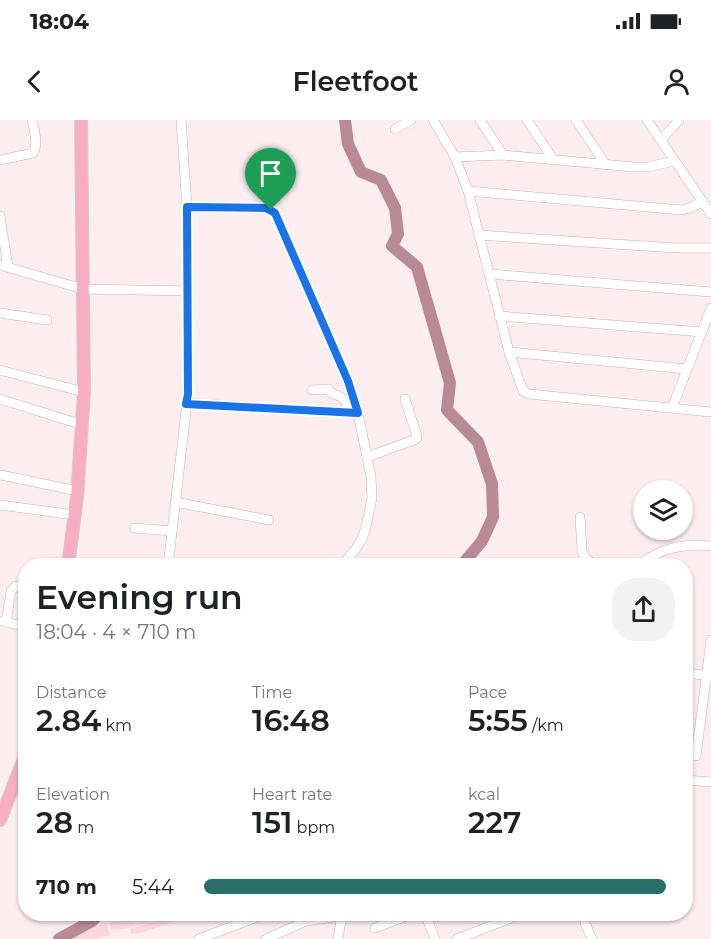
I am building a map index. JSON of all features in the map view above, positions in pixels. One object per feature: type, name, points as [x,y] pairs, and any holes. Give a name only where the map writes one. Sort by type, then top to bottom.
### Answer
[{"type":"main road","points":[[72,558],[84,392],[81,120]]},
{"type":"main road","points":[[0,820],[4,798],[18,788]]},
{"type":"street","points":[[0,160],[33,153],[36,145],[32,120]]},
{"type":"street","points":[[169,558],[188,394],[187,207],[181,120]]},
{"type":"street","points":[[395,129],[411,120]]},
{"type":"street","points":[[433,120],[455,157],[468,191],[509,352],[520,386],[525,393],[711,412]]},
{"type":"street","points":[[480,120],[503,155]]},
{"type":"street","points":[[527,120],[553,159]]},
{"type":"street","points":[[576,120],[606,165]]},
{"type":"street","points":[[647,120],[711,214]]},
{"type":"street","points":[[661,140],[679,120]]},
{"type":"street","points":[[455,157],[503,155],[648,167],[674,161]]},
{"type":"street","points":[[468,191],[681,210],[688,209],[702,201]]},
{"type":"street","points":[[187,207],[266,208],[275,213],[348,381],[367,458],[372,498],[362,539],[348,558]]},
{"type":"street","points":[[0,216],[4,266],[83,289],[188,291]]},
{"type":"street","points":[[479,235],[675,248],[711,248]]},
{"type":"street","points":[[489,274],[711,292]]},
{"type":"street","points":[[672,408],[711,308]]},
{"type":"street","points":[[0,313],[47,320]]},
{"type":"street","points":[[500,316],[702,332]]},
{"type":"street","points":[[509,352],[687,369]]},
{"type":"street","points":[[0,370],[84,392]]},
{"type":"street","points":[[312,390],[328,389],[333,394],[344,398],[355,413]]},
{"type":"street","points":[[0,399],[83,425]]},
{"type":"street","points":[[367,458],[417,438],[405,399]]},
{"type":"street","points":[[186,404],[355,413]]},
{"type":"street","points":[[0,475],[78,491]]},
{"type":"street","points":[[175,502],[269,520]]},
{"type":"street","points":[[0,505],[75,515]]},
{"type":"street","points":[[580,517],[582,550],[585,558]]},
{"type":"street","points":[[134,528],[172,531]]},
{"type":"street","points":[[648,558],[669,549],[692,545],[711,546]]},
{"type":"street","points":[[18,586],[11,591],[3,622],[18,625]]},
{"type":"street","points":[[696,756],[711,639]]},
{"type":"street","points":[[693,674],[708,676]]},
{"type":"street","points":[[693,781],[711,782]]},
{"type":"street","points":[[199,939],[247,921]]},
{"type":"street","points":[[268,939],[306,921]]},
{"type":"street","points":[[338,939],[341,921]]},
{"type":"street","points":[[375,928],[393,921]]},
{"type":"street","points":[[428,921],[435,939]]},
{"type":"street","points":[[457,939],[492,921]]},
{"type":"street","points":[[585,923],[592,939]]},
{"type":"shaded area","points":[[114,921],[153,921],[125,929],[112,930],[109,924]]},
{"type":"shaded area","points":[[154,921],[176,921],[144,932],[131,934],[130,929]]},
{"type":"shaded area","points":[[107,924],[110,935],[96,939],[69,939],[96,925]]},
{"type":"waterway","points":[[345,120],[348,144],[361,172],[381,180],[395,208],[398,234],[392,246],[417,267],[450,383],[447,410],[478,442],[492,484],[493,517],[482,541],[468,558]]},
{"type":"waterway","points":[[59,939],[92,921]]},
{"type":"route","points":[[187,207],[266,208],[271,210],[275,213],[335,350],[358,413],[186,404],[188,394],[187,207]]}]
